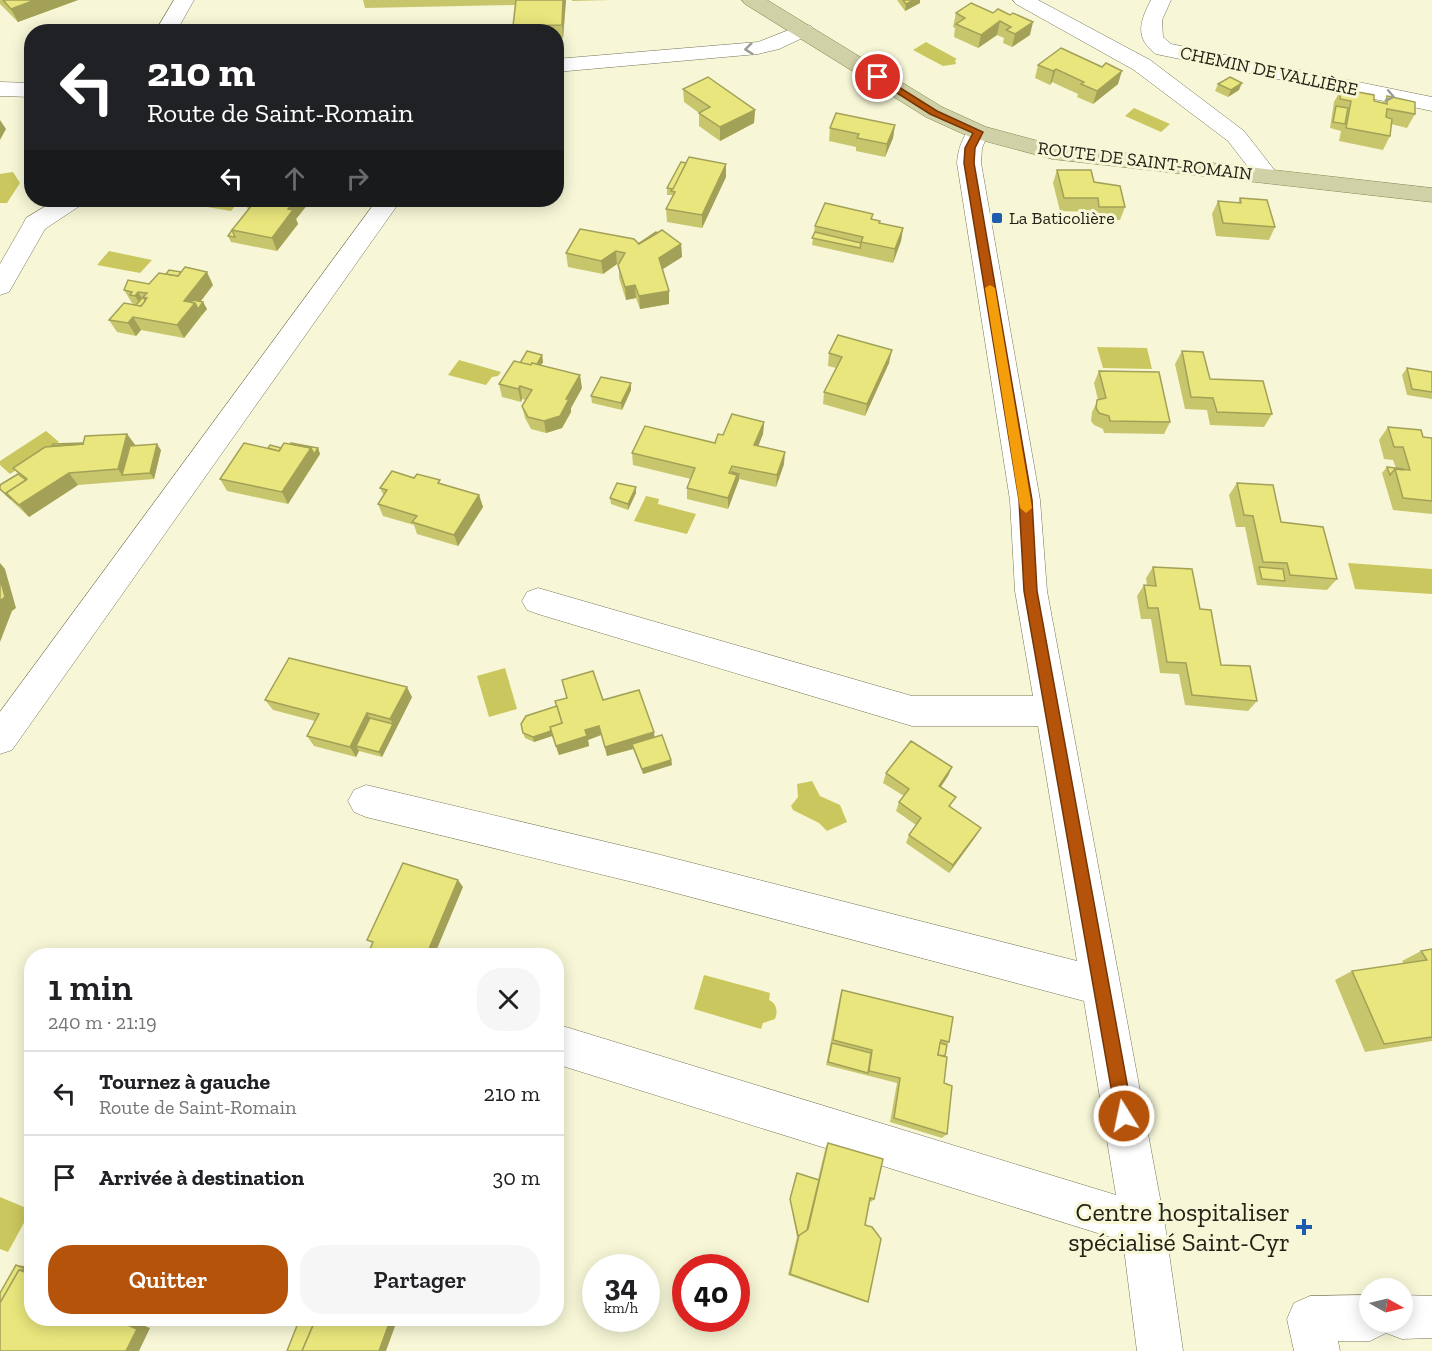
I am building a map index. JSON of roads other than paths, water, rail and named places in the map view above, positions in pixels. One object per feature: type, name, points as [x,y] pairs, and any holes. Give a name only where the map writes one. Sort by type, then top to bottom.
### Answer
[{"type":"main road","name":"ROUTE DE SAINT-ROMAIN","points":[[755,1],[934,112],[978,132],[1052,152],[1432,195]]},
{"type":"street","points":[[170,24],[184,0]]},
{"type":"street","points":[[1023,0],[1142,65],[1236,136],[1267,176]]},
{"type":"street","name":"CHEMIN DE VALLIÈRE","points":[[1161,0],[1152,17],[1150,37],[1153,43],[1164,49],[1432,104]]},
{"type":"street","points":[[564,65],[758,48],[772,45],[804,30]]},
{"type":"street","points":[[0,89],[24,90]]},
{"type":"street","points":[[978,132],[970,148],[969,163],[1025,500],[1030,591],[1143,1225],[1160,1351]]},
{"type":"street","points":[[0,286],[35,224],[61,207]]},
{"type":"street","points":[[0,739],[384,207]]},
{"type":"street","points":[[538,601],[912,711],[1052,711]]},
{"type":"street","points":[[366,801],[653,870],[1101,986]]},
{"type":"street","points":[[564,1046],[1143,1225]]},
{"type":"street","points":[[1317,1351],[1310,1319],[1359,1318]]},
{"type":"place","name":"La Baticolière","points":[[997,218]]},
{"type":"place","name":"Centre hospitaliser spécialisé Saint-Cyr","points":[[1304,1227]]}]
